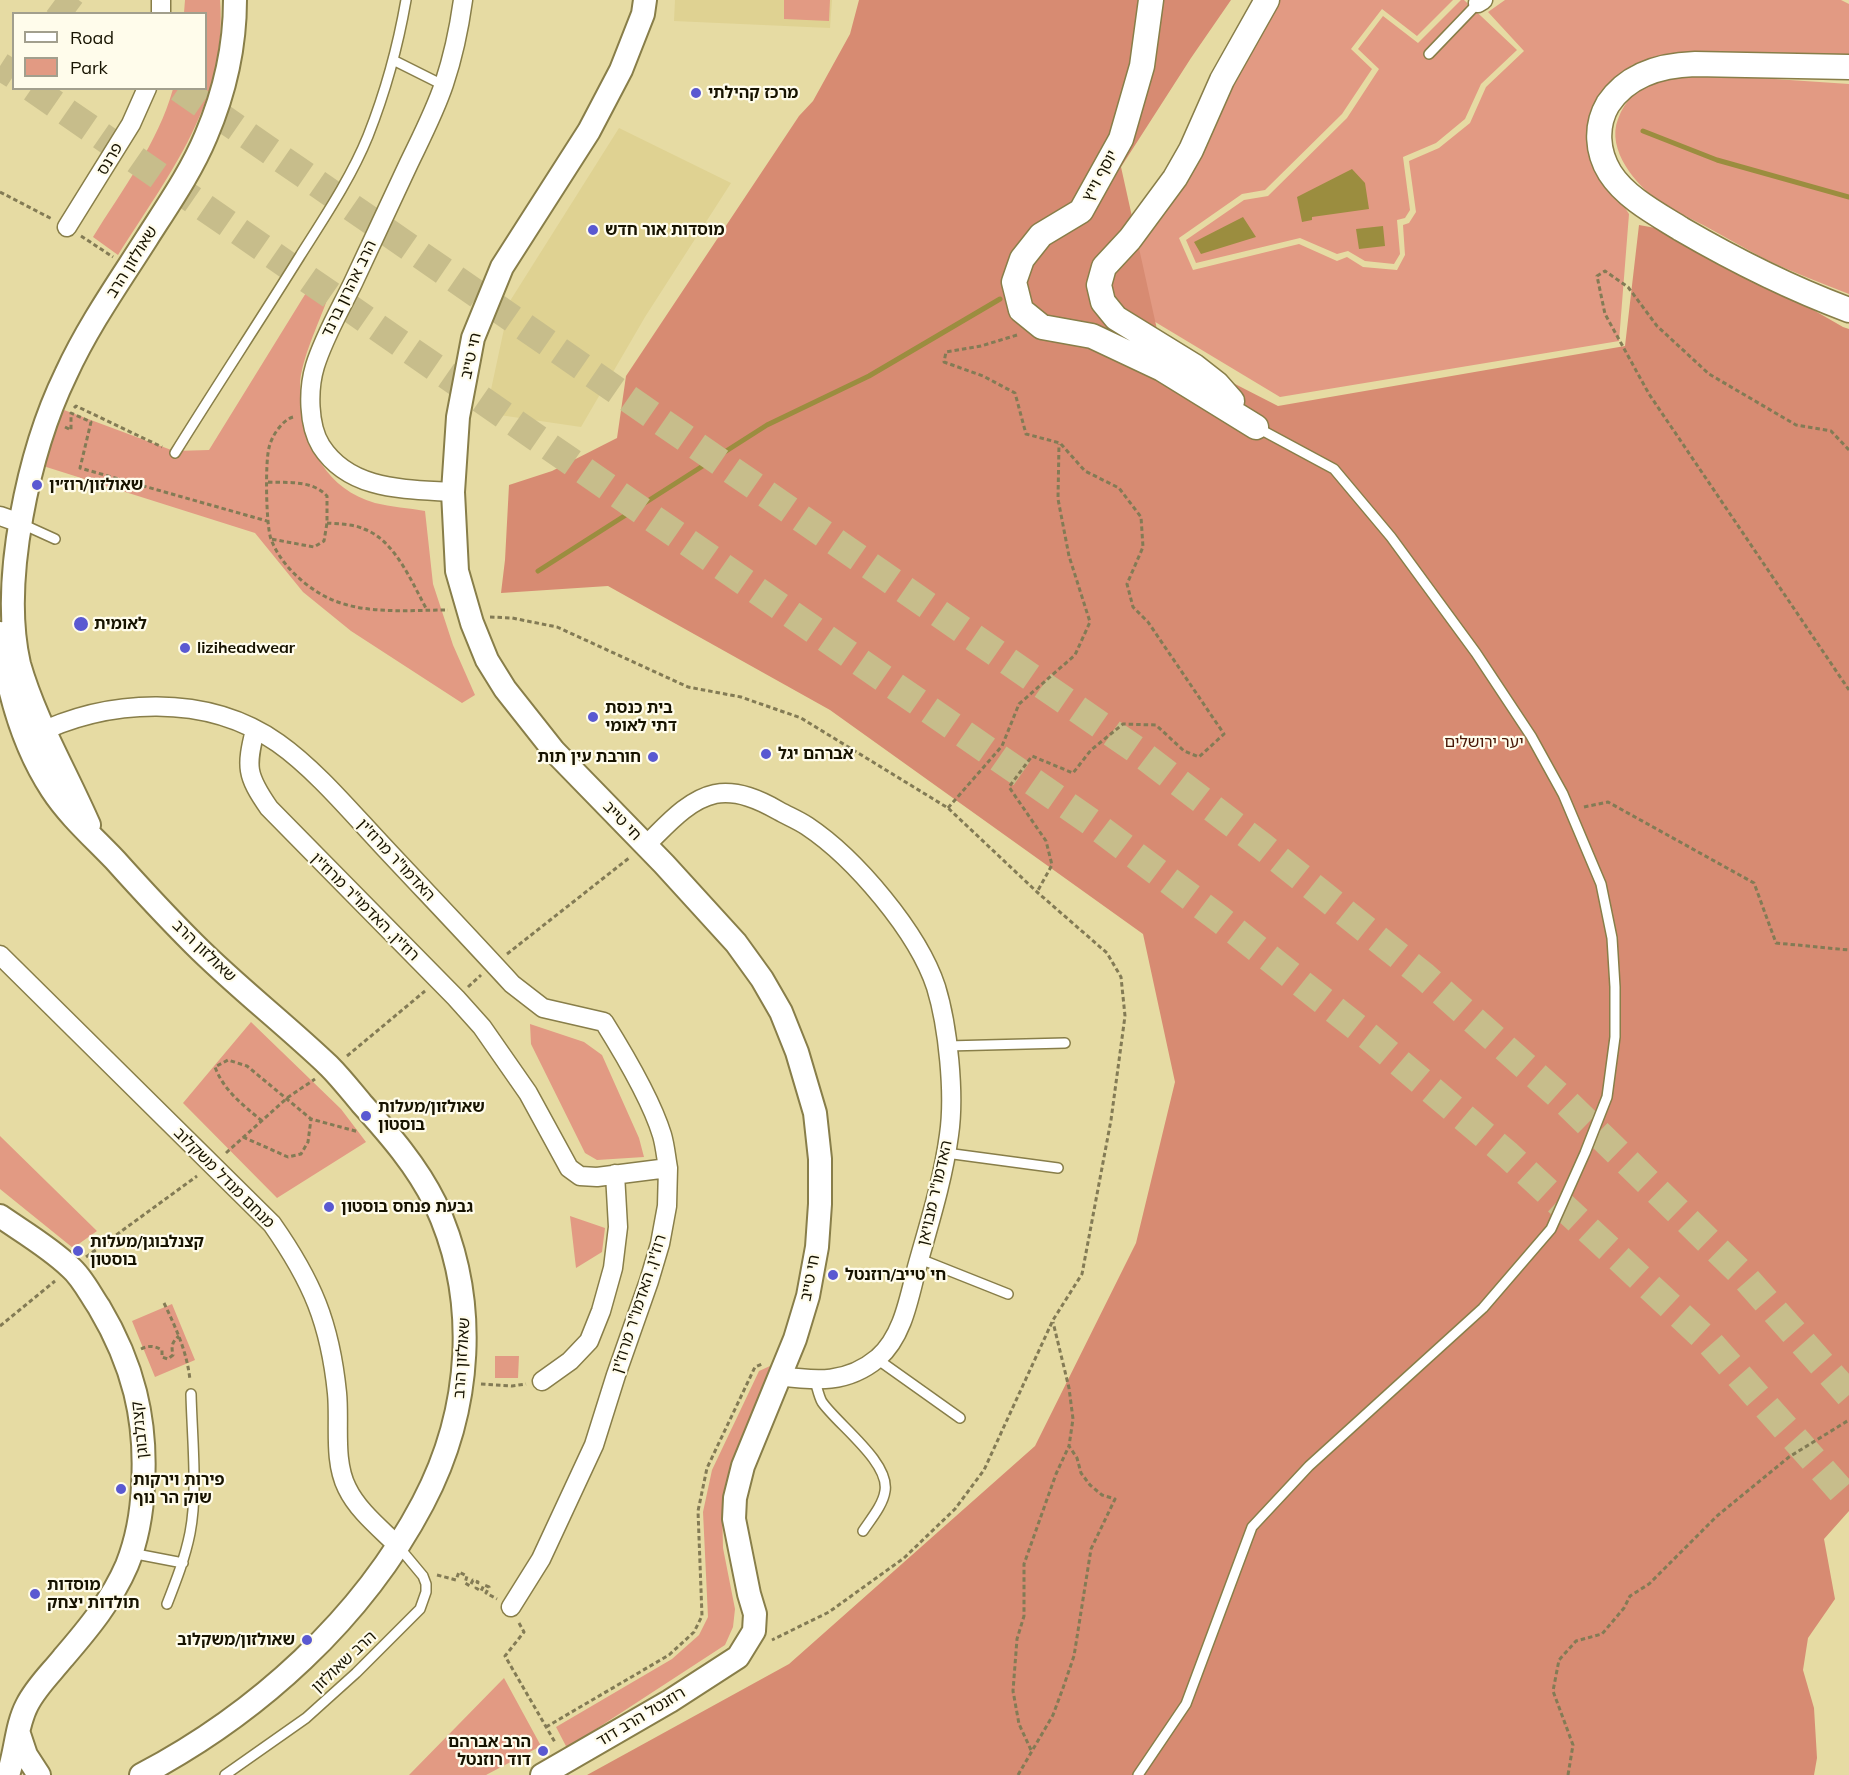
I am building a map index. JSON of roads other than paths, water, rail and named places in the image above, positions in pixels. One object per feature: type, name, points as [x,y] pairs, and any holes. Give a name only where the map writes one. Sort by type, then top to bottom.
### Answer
[{"type":"main road","name":"יוסף וייץ","points":[[1151,0],[1142,66],[1120,139],[1081,211],[1041,235],[1022,260],[1014,282],[1022,310],[1042,327],[1092,336],[1162,369],[1256,427]]},
{"type":"main road","points":[[1256,427],[1216,384],[1194,366],[1116,318],[1103,302],[1099,285],[1104,267],[1130,239],[1175,178],[1191,150],[1222,80],[1267,0]]},
{"type":"main road","points":[[1849,67],[1671,65],[1648,71],[1629,81],[1614,96],[1603,113],[1598,132],[1600,153],[1610,174],[1629,194],[1658,215],[1756,272],[1849,310]]},
{"type":"street","name":"שאולזון הרב","points":[[0,565],[10,520],[65,374],[86,336],[171,201],[206,137],[226,74],[234,34],[235,0]]},
{"type":"street","name":"הרב אהרון ברנד","points":[[453,492],[394,488],[365,482],[332,459],[320,445],[313,422],[311,398],[314,368],[322,345],[348,294],[443,85],[457,37],[463,0]]},
{"type":"street","name":"חי טייב","points":[[645,0],[643,14],[621,70],[589,131],[502,267],[473,338],[458,417],[453,492],[458,572],[470,616],[487,660],[525,716],[554,751],[722,927],[762,979],[781,1012],[808,1085],[815,1113],[820,1159],[820,1204],[817,1247],[808,1296],[784,1366],[743,1466],[735,1498],[734,1519],[755,1614],[754,1631],[738,1657]]},
{"type":"street","name":"פרנס","points":[[67,227],[131,124],[146,90]]},
{"type":"street","name":"שאולזון הרב","points":[[10,520],[13,636],[35,734]]},
{"type":"street","name":"שאולזון הרב","points":[[0,633],[10,690],[96,840],[195,945],[332,1069],[385,1129],[420,1176],[448,1235],[459,1271],[465,1313],[462,1380],[451,1439],[434,1483],[398,1546],[355,1606],[272,1686],[218,1729],[141,1775]]},
{"type":"street","name":"האדמו\"ר מרוז'ין","points":[[35,734],[97,713],[132,708],[168,707],[203,710],[238,720],[279,744],[342,803],[512,984],[543,1008],[604,1022],[653,1110],[663,1136],[668,1168]]},
{"type":"street","name":"רוז'ין, האדמו\"ר מרוז'ין","points":[[255,730],[248,759],[250,774],[256,790],[268,808],[482,1027],[528,1093],[569,1168],[580,1176],[597,1177],[668,1168],[668,1206],[660,1244],[594,1445],[541,1559],[511,1607]]},
{"type":"street","name":"האדמו\"ר מבויאן","points":[[646,845],[681,812],[715,794],[755,798],[807,826],[868,880],[899,918],[921,955],[935,985],[943,1015],[947,1046],[950,1124],[946,1153],[903,1319],[888,1348],[877,1359],[855,1372],[828,1380],[815,1381],[784,1366]]},
{"type":"street","name":"מנחם מנדל משקלוב","points":[[0,955],[272,1224],[291,1251],[318,1303],[331,1350],[337,1394],[341,1469],[347,1488],[358,1505],[398,1546]]},
{"type":"street","points":[[542,1381],[570,1361],[589,1341],[601,1311],[613,1268],[618,1227],[615,1174]]},
{"type":"street","name":"קצנלבוגן","points":[[0,1216],[71,1267],[112,1330],[136,1392],[143,1424],[145,1453],[142,1502],[131,1553],[113,1593],[90,1626],[36,1690],[27,1706],[8,1775]]},
{"type":"street","name":"רוזנטל הרב דוד","points":[[542,1775],[670,1701],[738,1657]]},
{"type":"street","points":[[19,1734],[26,1755],[39,1775]]},
{"type":"street","points":[[14,1775],[27,1773],[39,1775]]},
{"type":"lane","points":[[175,453],[288,276],[350,172],[367,138],[393,60],[406,0]]},
{"type":"lane","points":[[1429,54],[1481,2]]},
{"type":"lane","points":[[393,60],[443,85]]},
{"type":"lane","points":[[1138,1775],[1186,1704],[1252,1527],[1309,1466],[1483,1308],[1551,1229],[1607,1097],[1615,1037],[1612,938],[1601,884],[1570,810],[1531,736],[1476,653],[1391,537],[1334,469],[1256,427]]},
{"type":"lane","points":[[10,520],[55,539]]},
{"type":"lane","points":[[947,1046],[1065,1043]]},
{"type":"lane","points":[[946,1153],[1058,1168]]},
{"type":"lane","points":[[920,1259],[1008,1294]]},
{"type":"lane","points":[[877,1359],[960,1418]]},
{"type":"lane","points":[[815,1381],[822,1402],[870,1454],[886,1488],[883,1501],[863,1531]]},
{"type":"lane","points":[[167,1604],[183,1563],[190,1531],[193,1483],[191,1394]]},
{"type":"lane","name":"הרב שאולזון","points":[[225,1775],[306,1718],[365,1665],[420,1609],[426,1592],[423,1576],[398,1546]]},
{"type":"lane","points":[[131,1553],[183,1563]]},
{"type":"waterway","points":[[1643,131],[1717,160],[1849,197]]},
{"type":"waterway","points":[[538,571],[767,425],[869,376],[1000,299]]},
{"type":"tunnel","points":[[55,0],[71,12]]},
{"type":"tunnel","points":[[0,66],[12,74]]},
{"type":"tunnel","points":[[35,90],[1091,822],[1221,920],[1368,1036],[1508,1155],[1711,1344],[1849,1500]]},
{"type":"tunnel","points":[[182,90],[1135,749],[1262,846],[1424,976],[1567,1103],[1742,1274],[1849,1395]]},
{"type":"place","name":"מרכז קהילתי","points":[[696,93]]},
{"type":"place","name":"מוסדות אור חדש","points":[[593,230]]},
{"type":"place","name":"שאולזון/רוז׳ין","points":[[37,485]]},
{"type":"place","name":"לאומית","points":[[81,624]]},
{"type":"place","name":"liziheadwear","points":[[185,648]]},
{"type":"place","name":"בית כנסת דתי לאומי","points":[[593,717]]},
{"type":"place","name":"אברהם יגל","points":[[766,754]]},
{"type":"place","name":"חורבת עין תות","points":[[653,757]]},
{"type":"place","name":"שאולזון/מעלות בוסטון","points":[[366,1116]]},
{"type":"place","name":"גבעת פנחס בוסטון","points":[[329,1207]]},
{"type":"place","name":"קצנלבוגן/מעלות בוסטון","points":[[78,1251]]},
{"type":"place","name":"חי טייב/רוזנטל","points":[[833,1275]]},
{"type":"place","name":"פירות וירקות שוק הר נוף","points":[[121,1489]]},
{"type":"place","name":"מוסדות תולדות יצחק","points":[[35,1594]]},
{"type":"place","name":"שאולזון/משקלוב","points":[[307,1640]]},
{"type":"place","name":"הרב אברהם דוד רוזנטל","points":[[543,1751]]},
{"type":"park label","name":"יער ירושלים","points":[[1484,742]]}]
